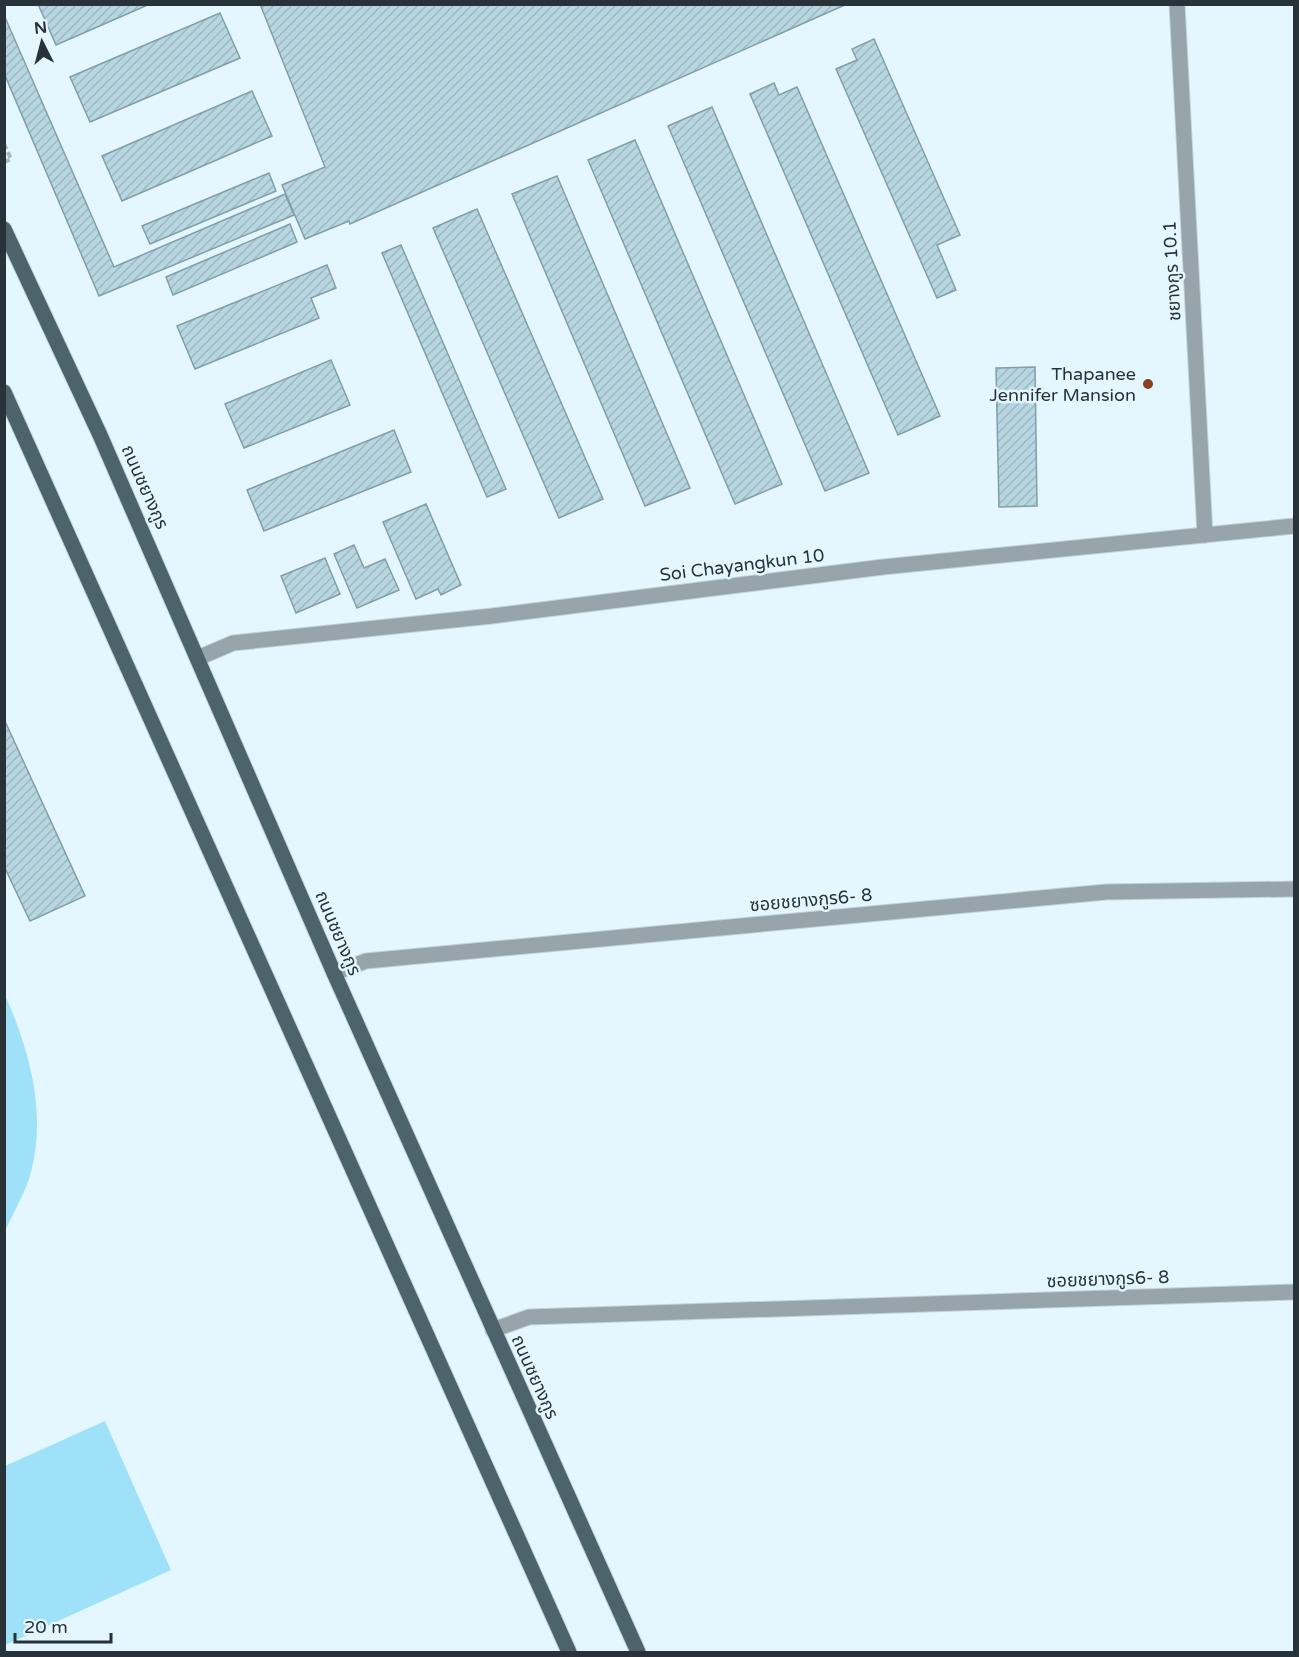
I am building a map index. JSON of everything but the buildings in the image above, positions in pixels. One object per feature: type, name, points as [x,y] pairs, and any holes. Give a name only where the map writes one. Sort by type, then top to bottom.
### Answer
[{"type":"main road","name":"ถนนชยางกูร","points":[[6,238],[100,435],[334,973],[638,1653]]},
{"type":"main road","points":[[4,392],[568,1653]]},
{"type":"street","name":"ชยางกูร 10.1","points":[[1177,4],[1205,535]]},
{"type":"street","name":"Soi Chayangkun 10","points":[[198,658],[233,643],[492,616],[895,566],[1294,526]]},
{"type":"street","name":"ซอยชยางกูร6- 8","points":[[334,973],[366,961],[1106,891],[1294,889]]},
{"type":"street","name":"ซอยชยางกูร6- 8","points":[[493,1330],[529,1317],[1294,1292]]},
{"type":"path","points":[[4,144],[11,159],[4,162]]},
{"type":"shaded area","points":[[4,993],[28,1058],[36,1103],[37,1126],[29,1180],[5,1231]]},
{"type":"shaded area","points":[[105,1421],[171,1570],[5,1645],[5,1466]]},
{"type":"place","name":"Thapanee Jennifer Mansion","points":[[1148,384]]}]
